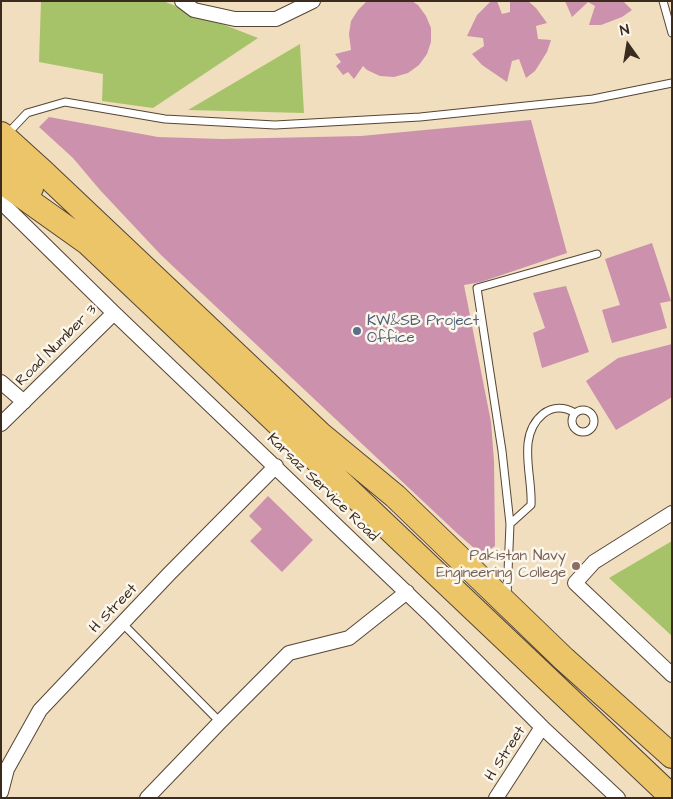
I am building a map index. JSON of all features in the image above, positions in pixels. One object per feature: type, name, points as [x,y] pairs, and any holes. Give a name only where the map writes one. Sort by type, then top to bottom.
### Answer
[{"type":"highway","points":[[4,129],[43,172],[320,434],[395,496],[564,659],[672,756]]},
{"type":"highway","points":[[1,159],[672,796]]},
{"type":"highway","points":[[1,181],[88,243]]},
{"type":"street","points":[[182,1],[194,10],[236,19],[276,19],[313,1]]},
{"type":"street","name":"Karsaz Service Road","points":[[1,202],[114,313],[407,592],[542,728],[618,798]]},
{"type":"street","name":"Road Number 3","points":[[1,424],[114,313]]},
{"type":"street","points":[[1,382],[24,402]]},
{"type":"street","name":"H Street","points":[[1,792],[8,769],[40,710],[122,623],[276,466]]},
{"type":"street","points":[[672,513],[594,562],[575,583],[672,675]]},
{"type":"street","points":[[147,798],[289,653],[349,638],[407,592]]},
{"type":"street","name":"H Street","points":[[496,798],[542,728]]},
{"type":"lane","points":[[663,1],[672,33]]},
{"type":"lane","points":[[4,129],[27,113],[65,102],[165,119],[275,124],[420,117],[593,99],[672,84]]},
{"type":"lane","points":[[507,604],[510,524],[501,442],[476,288],[597,254]]},
{"type":"lane","points":[[510,524],[531,505],[528,444],[531,428],[536,420],[547,410],[566,408],[575,413]]},
{"type":"lane","points":[[122,623],[220,722]]},
{"type":"green space","points":[[41,1],[163,1],[258,38],[153,108],[102,101],[103,74],[39,62]]},
{"type":"green space","points":[[300,44],[304,113],[188,110]]},
{"type":"green space","points":[[672,541],[672,636],[609,578]]},
{"type":"building","points":[[367,1],[412,1],[418,5],[426,16],[431,28],[431,42],[427,54],[419,65],[408,73],[394,77],[380,76],[363,66],[354,79],[348,72],[343,75],[336,66],[341,62],[335,54],[351,50],[349,34],[351,21]]},
{"type":"building","points":[[491,1],[497,1],[502,14],[510,12],[510,1],[528,1],[547,23],[536,26],[538,39],[551,40],[547,52],[535,71],[526,78],[519,59],[512,61],[507,82],[482,65],[472,54],[484,46],[483,38],[467,36],[477,15]]},
{"type":"building","points":[[565,1],[623,1],[632,10],[622,17],[601,25],[589,25],[595,6],[588,2],[572,17]]},
{"type":"building","name":"KW&SB Project Office","points":[[49,117],[158,137],[222,139],[361,136],[531,120],[567,253],[481,282],[464,285],[491,422],[494,461],[495,546],[482,555],[459,535],[161,255],[100,190],[73,158],[39,127]]},
{"type":"building","points":[[652,243],[671,301],[660,303],[667,328],[612,343],[602,310],[620,305],[605,259]]},
{"type":"building","points":[[566,286],[589,352],[542,368],[533,333],[545,328],[533,293]]},
{"type":"building","points":[[672,344],[672,397],[616,430],[586,381],[618,358]]},
{"type":"building","points":[[268,496],[313,540],[282,572],[250,541],[262,529],[249,516]]},
{"type":"place","name":"KW&SB Project Office","points":[[357,331]]},
{"type":"place","name":"Pakistan Navy Engineering College","points":[[576,566]]}]
